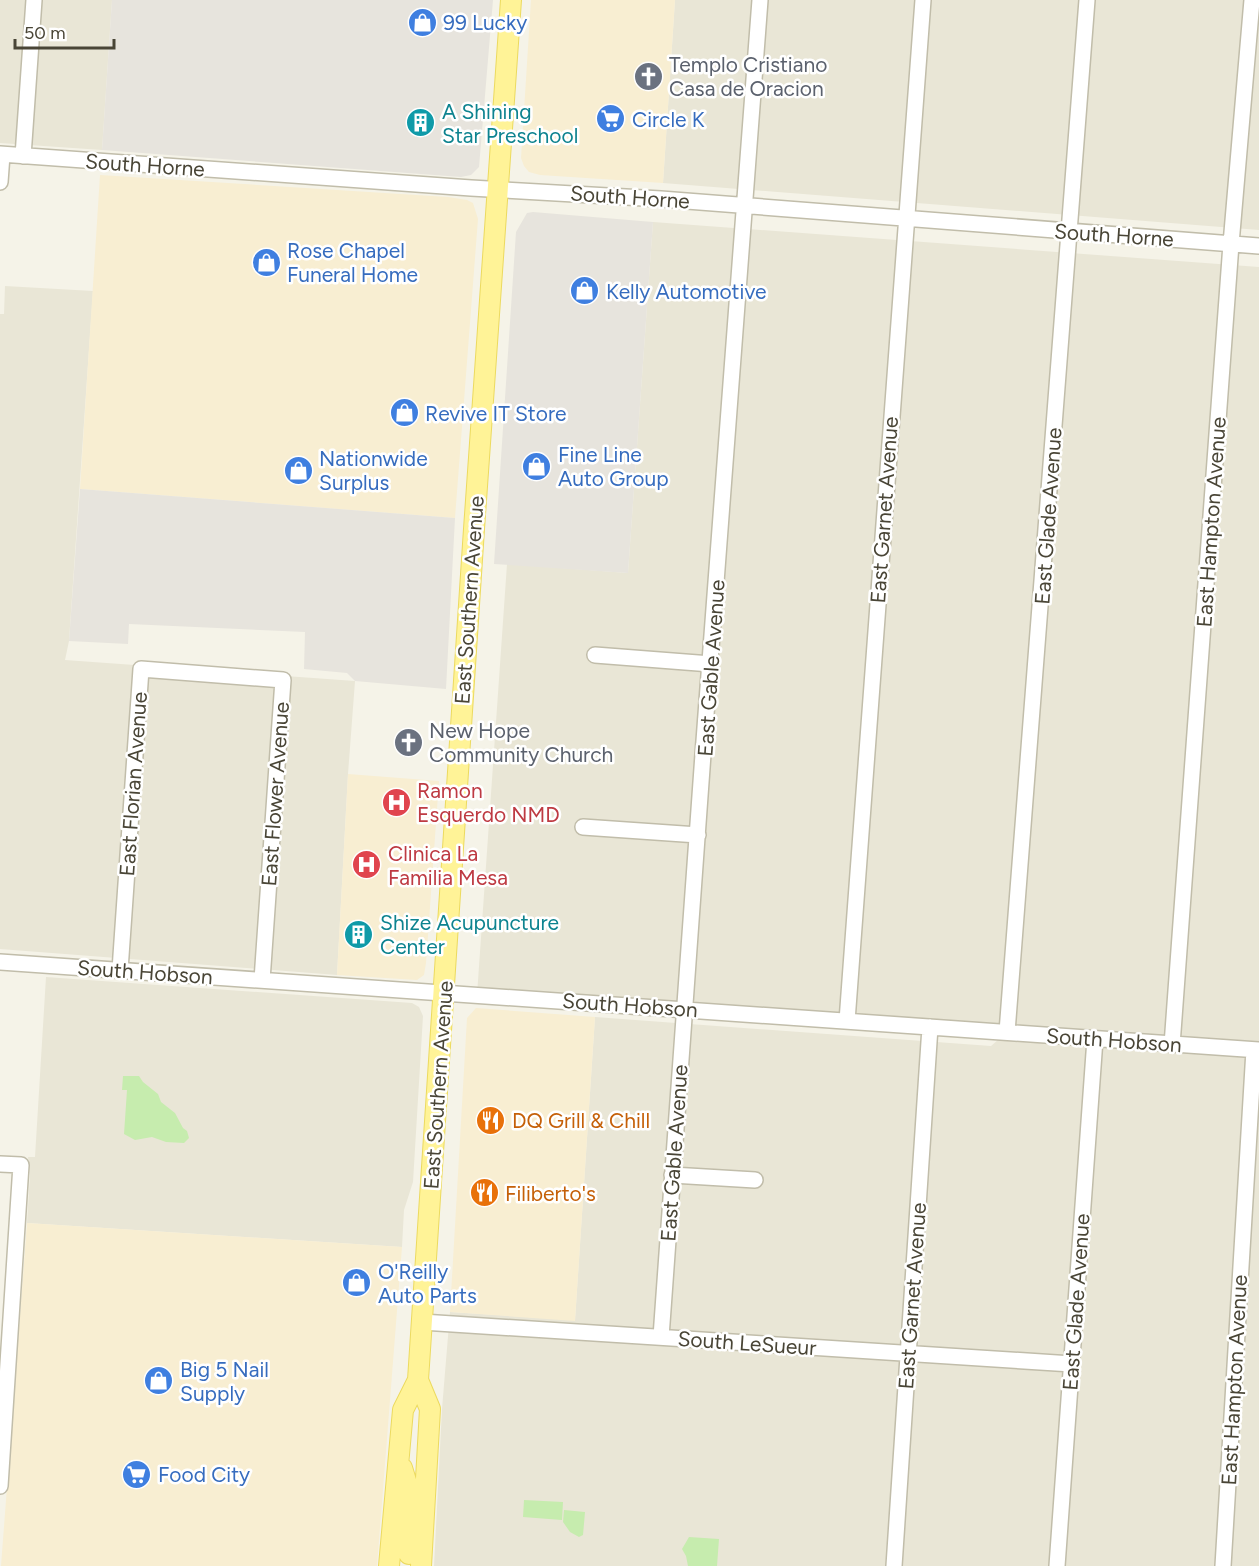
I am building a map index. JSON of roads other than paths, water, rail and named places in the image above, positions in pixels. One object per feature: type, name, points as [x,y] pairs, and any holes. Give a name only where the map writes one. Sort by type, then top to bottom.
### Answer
[{"type":"main road","name":"East Southern Avenue","points":[[389,1566],[403,1410],[418,1380],[511,0]]},
{"type":"main road","name":"East Southern Avenue","points":[[418,1380],[430,1409],[421,1566]]},
{"type":"main road","points":[[399,1458],[410,1494],[410,1566]]},
{"type":"street","points":[[23,156],[34,0]]},
{"type":"street","name":"East Gable Avenue","points":[[661,1337],[683,1009],[760,0]]},
{"type":"street","name":"East Garnet Avenue","points":[[847,1021],[923,0]]},
{"type":"street","name":"East Glade Avenue","points":[[1007,1032],[1087,0]]},
{"type":"street","name":"East Hampton Avenue","points":[[1172,1045],[1231,244],[1252,0]]},
{"type":"street","points":[[0,182],[1,155]]},
{"type":"street","name":"South Horne","points":[[1,155],[744,206],[1259,246]]},
{"type":"street","points":[[595,655],[711,664]]},
{"type":"street","name":"East Florian Avenue","points":[[120,970],[141,669],[211,674]]},
{"type":"street","name":"East Flower Avenue","points":[[211,674],[283,680],[262,980]]},
{"type":"street","points":[[583,827],[698,835]]},
{"type":"street","name":"South Hobson","points":[[0,962],[1256,1050]]},
{"type":"street","name":"East Garnet Avenue","points":[[894,1566],[930,1027]]},
{"type":"street","name":"East Glade Avenue","points":[[1057,1566],[1095,1039]]},
{"type":"street","name":"East Hampton Avenue","points":[[1223,1566],[1256,1050]]},
{"type":"street","points":[[0,1164],[21,1165],[0,1486]]},
{"type":"street","points":[[672,1175],[755,1180]]},
{"type":"street","name":"South LeSueur","points":[[422,1322],[1072,1364]]},
{"type":"place","name":"99 Lucky","points":[[422,22]]},
{"type":"place","name":"Templo Cristiano Casa de Oracion","points":[[648,76]]},
{"type":"place","name":"Circle K","points":[[611,119]]},
{"type":"place","name":"A Shining Star Preschool","points":[[421,123]]},
{"type":"place","name":"Rose Chapel Funeral Home","points":[[266,262]]},
{"type":"place","name":"Kelly Automotive","points":[[585,291]]},
{"type":"place","name":"Revive IT Store","points":[[404,413]]},
{"type":"place","name":"Fine Line Auto Group","points":[[537,466]]},
{"type":"place","name":"Nationwide Surplus","points":[[298,470]]},
{"type":"place","name":"New Hope Community Church","points":[[408,742]]},
{"type":"place","name":"Ramon Esquerdo NMD","points":[[396,802]]},
{"type":"place","name":"Clinica La Familia Mesa","points":[[367,865]]},
{"type":"place","name":"Shize Acupuncture Center","points":[[359,934]]},
{"type":"place","name":"DQ Grill & Chill","points":[[491,1120]]},
{"type":"place","name":"Filiberto's","points":[[484,1193]]},
{"type":"place","name":"O'Reilly Auto Parts","points":[[357,1283]]},
{"type":"place","name":"Big 5 Nail Supply","points":[[159,1381]]},
{"type":"place","name":"Food City","points":[[137,1474]]}]
